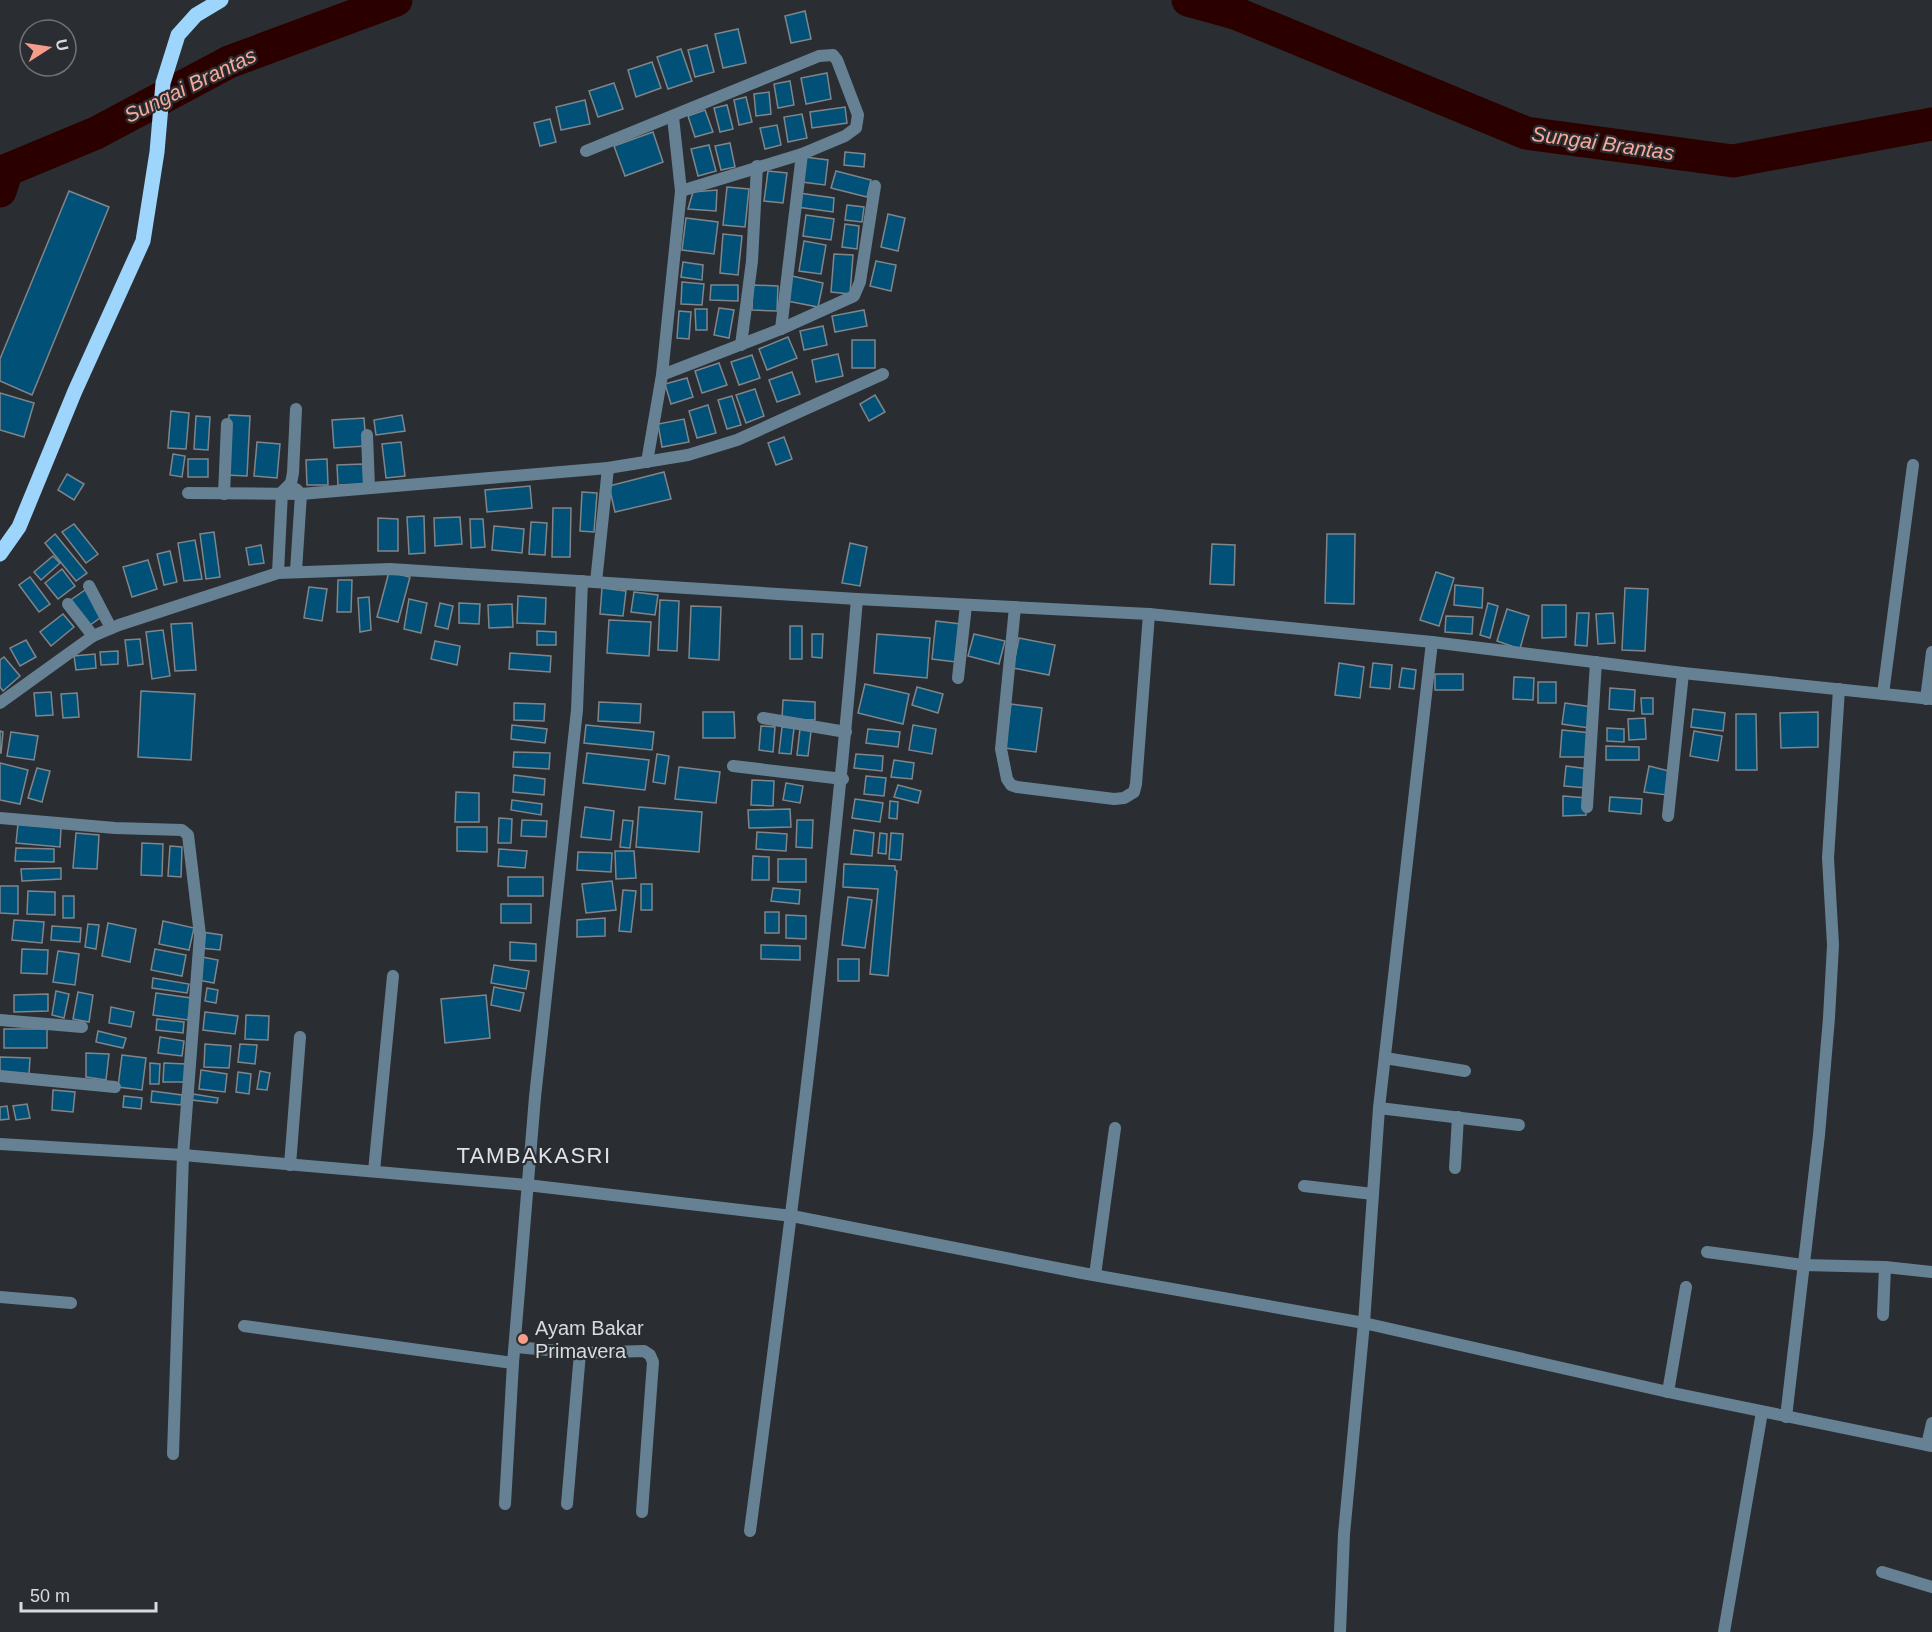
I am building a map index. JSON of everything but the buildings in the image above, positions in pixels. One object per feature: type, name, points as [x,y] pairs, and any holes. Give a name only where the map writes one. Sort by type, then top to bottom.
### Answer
[{"type":"main road","points":[[0,554],[19,526],[75,391],[143,241],[157,152],[163,83],[178,35],[196,15],[221,0]]},
{"type":"street","points":[[586,151],[819,56],[833,55],[858,115],[856,128],[845,136],[802,154],[681,191]]},
{"type":"street","points":[[647,462],[662,375],[681,191],[673,117]]},
{"type":"street","points":[[781,329],[802,154]]},
{"type":"street","points":[[741,345],[752,261],[757,166]]},
{"type":"street","points":[[662,375],[781,329],[854,296],[857,290],[874,186]]},
{"type":"street","points":[[188,493],[225,494],[286,488],[301,495],[608,468],[688,455],[737,440],[883,374]]},
{"type":"street","points":[[279,573],[286,488],[296,409]]},
{"type":"street","points":[[225,494],[227,424]]},
{"type":"street","points":[[367,435],[369,488]]},
{"type":"street","points":[[1882,694],[1913,465]]},
{"type":"street","points":[[596,582],[608,468]]},
{"type":"street","points":[[296,572],[301,495]]},
{"type":"street","points":[[0,703],[93,636],[111,628],[279,573],[390,569],[857,599],[1149,614],[1432,642],[1683,673],[1929,699],[1932,652]]},
{"type":"street","points":[[505,1504],[527,1185],[577,710],[582,581]]},
{"type":"street","points":[[89,586],[111,628]]},
{"type":"street","points":[[750,1531],[792,1216],[843,779],[857,599]]},
{"type":"street","points":[[68,604],[93,636]]},
{"type":"street","points":[[958,678],[966,605]]},
{"type":"street","points":[[1015,607],[1001,749],[1007,779],[1017,788],[1114,799],[1124,798],[1134,792],[1136,783],[1149,614]]},
{"type":"street","points":[[1340,1632],[1344,1534],[1364,1323],[1379,1108],[1432,642]]},
{"type":"street","points":[[1587,807],[1596,662]]},
{"type":"street","points":[[1668,816],[1683,673]]},
{"type":"street","points":[[1786,1417],[1819,1135],[1829,1018],[1833,945],[1828,858],[1839,689]]},
{"type":"street","points":[[763,718],[846,732]]},
{"type":"street","points":[[733,766],[843,779]]},
{"type":"street","points":[[0,818],[115,828],[182,830],[188,835],[200,934],[183,1155],[173,1454]]},
{"type":"street","points":[[374,1171],[393,976]]},
{"type":"street","points":[[0,1020],[82,1027]]},
{"type":"street","points":[[290,1165],[300,1037]]},
{"type":"street","points":[[1385,1058],[1465,1071]]},
{"type":"street","points":[[0,1076],[115,1087]]},
{"type":"street","points":[[1379,1108],[1519,1125]]},
{"type":"street","points":[[1455,1168],[1458,1118]]},
{"type":"street","points":[[1095,1275],[1115,1128]]},
{"type":"street","points":[[0,1144],[183,1155],[374,1171],[527,1185],[792,1216],[1095,1275],[1364,1323],[1668,1392],[1929,1446],[1932,1423]]},
{"type":"street","points":[[1304,1186],[1373,1194]]},
{"type":"street","points":[[1707,1252],[1803,1265],[1885,1267],[1932,1272]]},
{"type":"street","points":[[1883,1315],[1885,1267]]},
{"type":"street","points":[[1668,1392],[1686,1287]]},
{"type":"street","points":[[0,1297],[71,1303]]},
{"type":"street","points":[[244,1326],[513,1363]]},
{"type":"street","points":[[516,1347],[580,1353],[644,1351],[650,1355],[653,1362],[642,1512]]},
{"type":"street","points":[[567,1504],[580,1353]]},
{"type":"street","points":[[1724,1632],[1762,1412]]},
{"type":"street","points":[[1882,1572],[1932,1587]]},
{"type":"waterway","name":"Sungai Brantas","points":[[0,191],[7,170],[96,133],[229,62],[396,0]]},
{"type":"waterway","name":"Sungai Brantas","points":[[1188,0],[1235,13],[1526,133],[1733,161],[1932,124]]},
{"type":"place","name":"Ayam Bakar Primavera","points":[[523,1339]]},
{"type":"district","name":"TAMBAKASRI","points":[[534,1155]]}]
